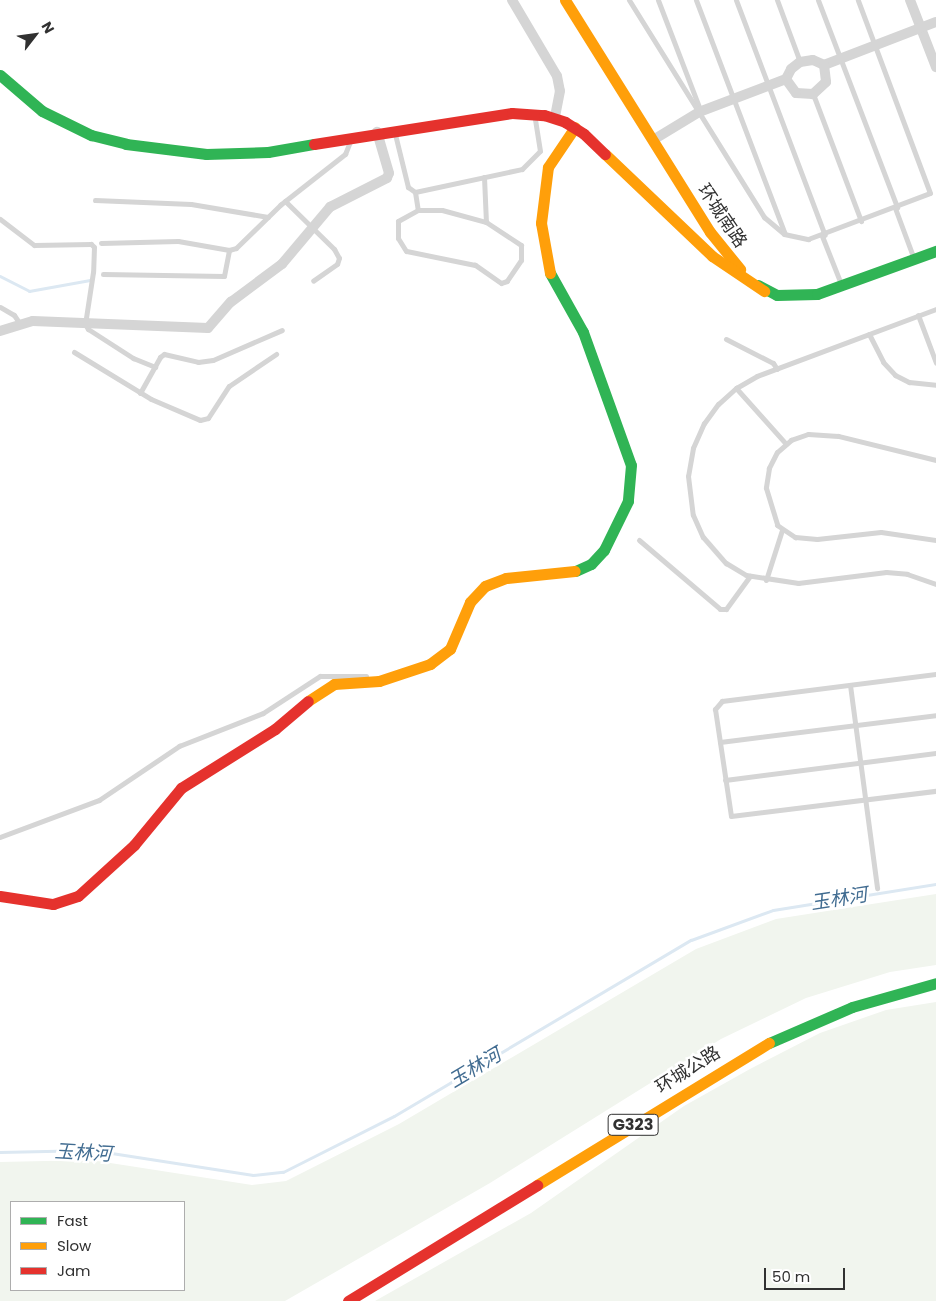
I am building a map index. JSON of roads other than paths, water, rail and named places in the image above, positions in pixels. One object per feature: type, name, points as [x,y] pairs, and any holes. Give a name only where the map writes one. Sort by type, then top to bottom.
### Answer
[{"type":"main road","name":"环城南路","points":[[564,0],[710,232],[734,264],[764,291]]},
{"type":"main road","points":[[0,75],[28,100],[58,120],[91,135],[126,144],[240,154],[394,129],[534,113],[555,118],[575,128],[697,242],[729,269],[764,291],[804,296],[842,287],[936,251]]},
{"type":"main road","points":[[0,896],[56,904],[82,894],[134,845],[161,809],[190,781],[275,729],[327,686],[380,681],[430,664],[446,652],[455,641],[470,602],[492,582],[567,574],[591,564],[608,546],[624,512],[632,478],[628,454],[583,332],[550,276],[542,233],[541,214],[548,167],[575,128]]},
{"type":"main road","points":[[697,242],[708,242],[710,232]]},
{"type":"main road","name":"环城公路","points":[[348,1301],[754,1051],[852,1007],[936,983]]},
{"type":"street","points":[[512,0],[557,76],[559,98],[555,118]]},
{"type":"street","points":[[910,0],[936,68]]},
{"type":"street","points":[[653,140],[700,112],[786,80],[791,69],[800,62],[813,60],[824,65],[936,22]]},
{"type":"street","points":[[786,80],[796,93],[813,94],[826,82],[824,65]]},
{"type":"street","points":[[0,331],[33,321],[208,328],[231,302],[282,264],[338,200],[387,178],[389,173],[377,132]]},
{"type":"lane","points":[[629,0],[764,217],[785,234],[800,238],[824,235],[930,193],[858,0]]},
{"type":"lane","points":[[658,0],[700,112]]},
{"type":"lane","points":[[696,0],[785,234]]},
{"type":"lane","points":[[736,0],[842,287]]},
{"type":"lane","points":[[777,0],[800,62]]},
{"type":"lane","points":[[818,0],[914,259]]},
{"type":"lane","points":[[813,94],[861,221]]},
{"type":"lane","points":[[415,192],[522,169],[540,151],[534,113]]},
{"type":"lane","points":[[394,129],[408,187],[415,192],[418,210]]},
{"type":"lane","points":[[101,243],[178,241],[229,250],[241,244],[285,202],[345,154],[351,137]]},
{"type":"lane","points":[[484,177],[486,222]]},
{"type":"lane","points":[[95,200],[191,204],[268,217]]},
{"type":"lane","points":[[285,202],[339,258],[337,264],[313,281]]},
{"type":"lane","points":[[418,210],[442,210],[486,222],[521,245],[523,252],[507,281],[501,282],[475,265],[462,261],[406,251],[398,238],[398,221],[418,210]]},
{"type":"lane","points":[[0,219],[34,245],[91,244],[94,247],[85,324],[92,334],[133,358],[155,366]]},
{"type":"lane","points":[[103,274],[160,272],[224,276],[229,250]]},
{"type":"lane","points":[[0,307],[14,315],[20,324]]},
{"type":"lane","points":[[936,309],[777,369],[736,388],[710,413],[697,436],[690,462],[688,489],[693,515],[710,546],[726,563],[750,576],[766,580],[811,582],[886,572],[908,574],[936,584]]},
{"type":"lane","points":[[918,315],[936,363]]},
{"type":"lane","points":[[140,393],[164,354],[198,362],[213,360],[282,330]]},
{"type":"lane","points":[[870,334],[879,355],[895,375],[909,382],[936,385]]},
{"type":"lane","points":[[726,338],[773,363],[777,369]]},
{"type":"lane","points":[[74,352],[140,393],[204,420],[229,386],[276,354]]},
{"type":"lane","points":[[736,388],[786,444]]},
{"type":"lane","points":[[936,460],[826,434],[808,434],[786,444],[771,462],[766,481],[771,511],[782,530],[795,537],[810,540],[881,532],[936,540]]},
{"type":"lane","points":[[766,580],[782,530]]},
{"type":"lane","points":[[639,540],[720,609],[726,609],[750,576]]},
{"type":"lane","points":[[936,674],[719,702],[716,709],[730,813],[733,816],[936,791]]},
{"type":"lane","points":[[0,837],[99,800],[179,746],[263,713],[320,676],[371,676],[380,681]]},
{"type":"lane","points":[[850,685],[876,888]]},
{"type":"lane","points":[[720,742],[936,715]]},
{"type":"lane","points":[[725,780],[936,753]]},
{"type":"waterway","points":[[0,276],[29,291],[90,280]]},
{"type":"waterway","name":"玉林河","points":[[0,1152],[92,1150],[253,1175],[283,1172],[394,1116],[691,940],[773,910],[936,884]]}]
